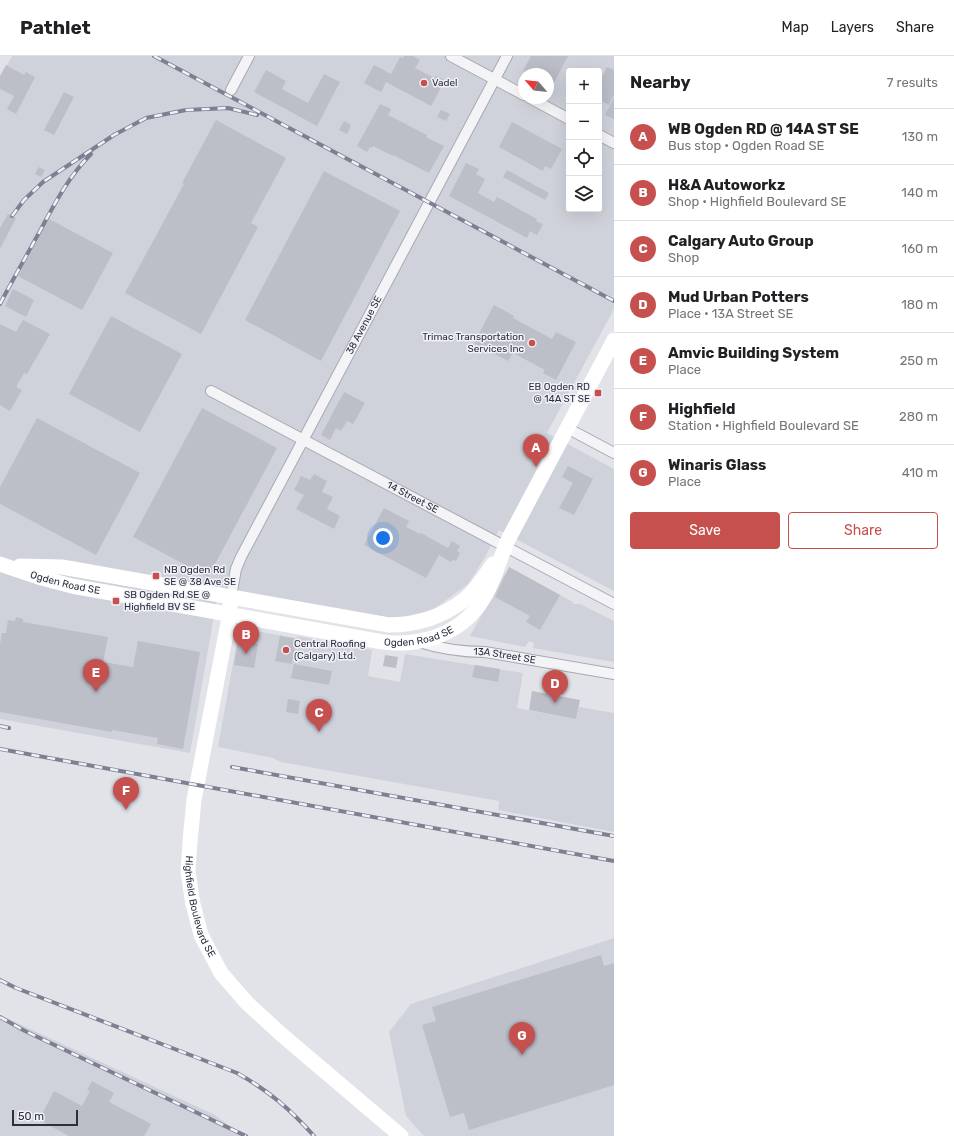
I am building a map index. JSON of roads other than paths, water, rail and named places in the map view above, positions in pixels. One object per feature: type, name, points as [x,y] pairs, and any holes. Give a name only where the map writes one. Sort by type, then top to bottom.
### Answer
[{"type":"street","points":[[231,90],[249,56]]},
{"type":"street","points":[[450,56],[518,92]]},
{"type":"street","name":"38 Avenue SE","points":[[231,597],[236,569],[241,557],[507,56]]},
{"type":"street","points":[[541,104],[566,117]]},
{"type":"street","points":[[602,136],[614,142]]},
{"type":"street","name":"Ogden Road SE","points":[[2,565],[72,586],[383,642],[396,644],[419,642],[438,636],[458,626],[476,609],[491,586],[505,547],[614,340]]},
{"type":"street","name":"14 Street SE","points":[[211,391],[614,604]]},
{"type":"street","points":[[567,428],[614,453]]},
{"type":"street","name":"Ogden Road SE","points":[[2,565],[62,567],[389,626],[419,622],[441,615],[465,599],[483,578],[505,547]]},
{"type":"street","name":"Highfield Boulevard SE","points":[[231,597],[194,800],[190,841],[188,872],[193,904],[201,935],[221,973],[247,1003],[282,1035],[401,1136]]},
{"type":"street","name":"13A Street SE","points":[[419,642],[435,647],[465,652],[485,652],[614,674]]},
{"type":"railway","points":[[154,56],[614,301]]},
{"type":"railway","points":[[12,216],[24,200],[43,182],[114,135],[146,118],[186,110],[228,108],[257,115]]},
{"type":"railway","points":[[0,304],[63,190],[76,171],[91,154]]},
{"type":"railway","points":[[0,726],[9,728]]},
{"type":"railway","points":[[0,749],[614,861]]},
{"type":"railway","points":[[232,767],[614,836]]},
{"type":"railway","points":[[0,980],[16,988],[237,1073],[278,1101],[314,1136]]},
{"type":"railway","points":[[0,1017],[25,1031],[246,1136]]},
{"type":"place","name":"Vadel","points":[[424,83]]},
{"type":"place","name":"Trimac Transportation Services Inc","points":[[532,343]]},
{"type":"place","name":"EB Ogden RD @ 14A ST SE","points":[[598,393]]},
{"type":"place","name":"WB Ogden RD @ 14A ST SE","points":[[536,467]]},
{"type":"place","name":"NB Ogden Rd SE @ 38 Ave SE","points":[[156,576]]},
{"type":"place","name":"SB Ogden Rd SE @ Highfield BV SE","points":[[116,601]]},
{"type":"place","name":"Central Roofing (Calgary) Ltd.","points":[[286,650]]},
{"type":"place","name":"H&A Autoworkz","points":[[246,654]]},
{"type":"place","name":"Amvic Building System","points":[[96,692]]},
{"type":"place","name":"Mud Urban Potters","points":[[555,703]]},
{"type":"place","name":"Calgary Auto Group","points":[[319,732]]},
{"type":"place","name":"Highfield","points":[[126,810]]},
{"type":"place","name":"Winaris Glass","points":[[522,1055]]}]
